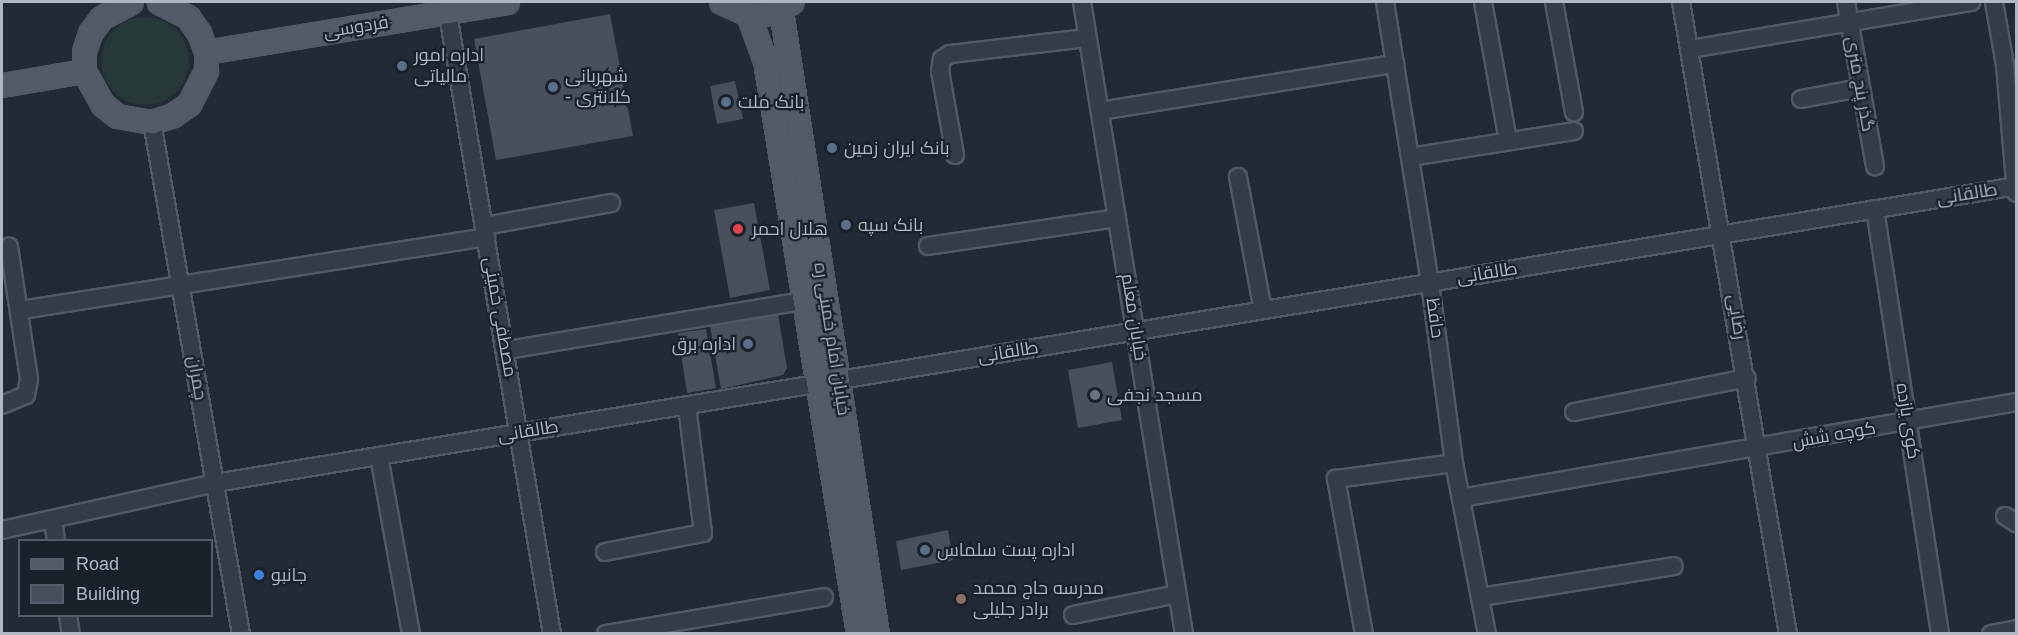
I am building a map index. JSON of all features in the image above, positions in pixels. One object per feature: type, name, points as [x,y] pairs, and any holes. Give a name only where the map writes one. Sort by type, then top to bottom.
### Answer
[{"type":"main road","points":[[126,2],[101,18],[90,33],[84,52],[84,71],[102,104],[117,116],[152,122],[173,115],[189,104],[200,88],[206,52],[199,33],[188,17],[159,2]]},
{"type":"main road","name":"فردوسی","points":[[206,52],[447,6],[507,2]]},
{"type":"main road","points":[[721,2],[748,14],[787,6]]},
{"type":"main road","name":"خیابان امام خمینی ره","points":[[787,6],[839,380],[878,633]]},
{"type":"main road","name":"خیابان امام خمینی ره","points":[[748,14],[765,62],[858,633]]},
{"type":"main road","points":[[2,85],[84,71]]},
{"type":"street","name":"خیابان معلم","points":[[1082,2],[1184,633]]},
{"type":"street","name":"حافظ","points":[[1385,2],[1430,283],[1454,463],[1487,633]]},
{"type":"street","points":[[1484,2],[1508,141]]},
{"type":"street","points":[[1554,2],[1574,112]]},
{"type":"street","name":"رضایی","points":[[1681,2],[1724,234],[1788,633]]},
{"type":"street","name":"گذر پنج متری","points":[[1846,2],[1875,166]]},
{"type":"street","points":[[1690,49],[1971,2]]},
{"type":"street","points":[[1994,2],[2011,65],[2016,188]]},
{"type":"street","name":"مصطفی خمینی","points":[[447,6],[507,350],[552,633]]},
{"type":"street","points":[[955,155],[940,71],[942,59],[950,54],[1087,38]]},
{"type":"street","points":[[1100,111],[1395,64]]},
{"type":"street","points":[[1801,99],[1861,88]]},
{"type":"street","name":"چمران","points":[[152,122],[241,633]]},
{"type":"street","points":[[1410,157],[1574,131]]},
{"type":"street","points":[[1238,177],[1263,310]]},
{"type":"street","name":"طالقانی","points":[[2,530],[53,521],[215,483],[1875,209],[2016,188]]},
{"type":"street","points":[[21,310],[181,285],[485,232],[611,203]]},
{"type":"street","name":"کوی یازده","points":[[1875,209],[1940,633]]},
{"type":"street","points":[[928,246],[1117,218]]},
{"type":"street","points":[[2,405],[26,395],[29,379],[21,310],[9,246]]},
{"type":"street","points":[[507,350],[803,301]]},
{"type":"street","points":[[1574,412],[1747,378]]},
{"type":"street","name":"کوچه شش","points":[[1461,498],[2016,402]]},
{"type":"street","points":[[605,552],[703,533],[687,406]]},
{"type":"street","points":[[379,456],[411,633]]},
{"type":"street","points":[[1364,633],[1336,479],[1454,463]]},
{"type":"street","points":[[53,521],[56,539]]},
{"type":"street","points":[[1481,597],[1674,566]]},
{"type":"street","points":[[1074,615],[1177,594]]},
{"type":"street","points":[[606,633],[825,597]]},
{"type":"street","points":[[68,617],[71,633]]},
{"type":"street","points":[[1991,633],[2016,629]]},
{"type":"shaded area","points":[[145,17],[170,24],[182,36],[189,61],[182,86],[170,98],[145,105],[120,98],[108,86],[101,61],[108,36],[120,24]]},
{"type":"building","name":"شهربانی - کلانتری","points":[[610,14],[633,136],[496,160],[474,39]]},
{"type":"building","name":"بانک ملت","points":[[735,81],[743,119],[717,124],[710,86]]},
{"type":"building","points":[[754,203],[770,290],[730,298],[714,210]]},
{"type":"building","name":"اداره برق","points":[[777,308],[787,368],[783,375],[721,389],[709,320]]},
{"type":"building","points":[[706,329],[716,388],[687,393],[678,333]]},
{"type":"building","name":"مسجد نجفی","points":[[1112,362],[1122,420],[1078,428],[1068,370]]},
{"type":"building","name":"اداره پست سلماس","points":[[948,530],[953,560],[901,570],[896,541]]},
{"type":"place","name":"اداره امور مالیاتی","points":[[402,66]]},
{"type":"place","name":"شهربانی - کلانتری","points":[[553,87]]},
{"type":"place","name":"بانک ملت","points":[[726,102]]},
{"type":"place","name":"بانک ایران زمین","points":[[832,148]]},
{"type":"place","name":"بانک سپه","points":[[846,225]]},
{"type":"place","name":"هلال احمر","points":[[738,229]]},
{"type":"place","name":"اداره برق","points":[[748,344]]},
{"type":"place","name":"مسجد نجفی","points":[[1095,395]]},
{"type":"place","name":"اداره پست سلماس","points":[[925,550]]},
{"type":"place","name":"جانبو","points":[[259,575]]},
{"type":"place","name":"مدرسه حاج محمد برادر جلیلی","points":[[961,599]]}]
